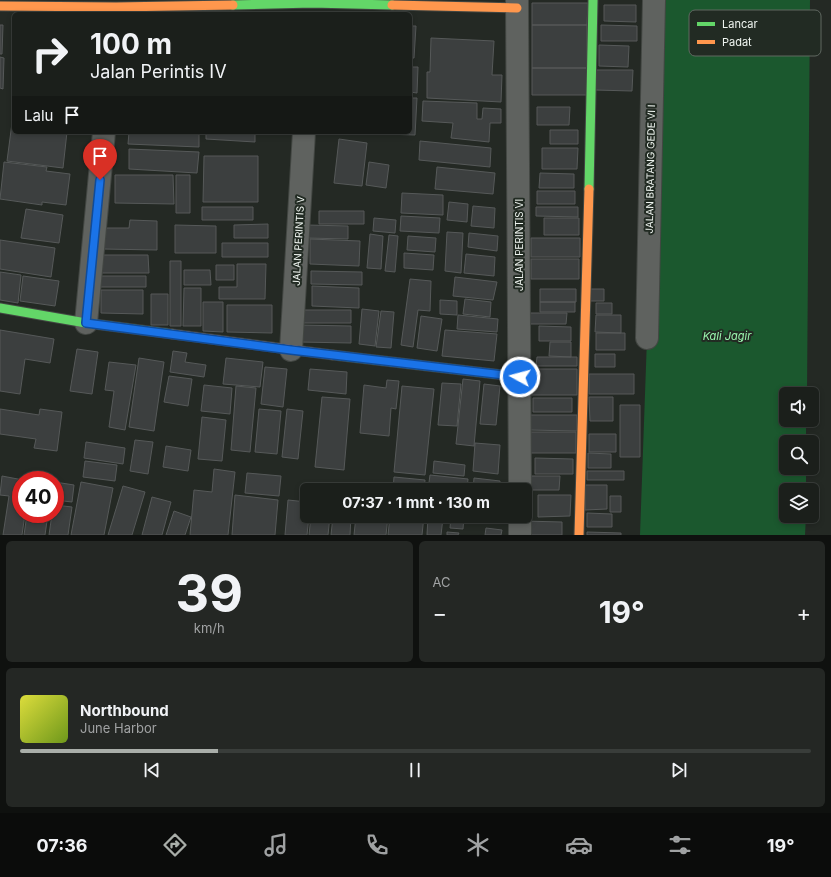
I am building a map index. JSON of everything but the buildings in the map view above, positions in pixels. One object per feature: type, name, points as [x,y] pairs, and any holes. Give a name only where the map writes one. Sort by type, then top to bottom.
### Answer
[{"type":"street","points":[[579,535],[592,112],[593,0]]},
{"type":"street","name":"JALAN BRATANG GEDE VI I","points":[[647,338],[654,0]]},
{"type":"street","points":[[0,6],[116,7],[517,4]]},
{"type":"street","name":"JALAN PERINTIS VI","points":[[517,4],[520,483]]},
{"type":"street","points":[[86,323],[104,134]]},
{"type":"street","name":"JALAN PERINTIS V","points":[[291,350],[304,134]]},
{"type":"street","points":[[0,308],[86,323],[291,350],[520,377]]},
{"type":"street","points":[[520,523],[520,535]]},
{"type":"water","name":"Kali Jagir","points":[[659,0],[810,0],[810,10],[689,10],[689,56],[810,56],[807,387],[779,387],[779,427],[806,427],[806,435],[779,435],[779,475],[806,475],[806,483],[779,483],[779,523],[806,523],[805,535],[640,535]]},
{"type":"traffic: fast","points":[[589,189],[593,0]]},
{"type":"traffic: fast","points":[[233,5],[312,3],[392,5]]},
{"type":"traffic: fast","points":[[0,308],[86,323],[172,334]]},
{"type":"traffic: fast","points":[[333,355],[520,377]]},
{"type":"traffic: slow","points":[[0,6],[116,7],[233,5]]},
{"type":"traffic: slow","points":[[392,5],[517,8]]},
{"type":"traffic: slow","points":[[579,535],[589,189]]},
{"type":"traffic: slow","points":[[172,334],[333,355]]},
{"type":"route","points":[[100,180],[86,323],[291,350],[520,377]]}]
